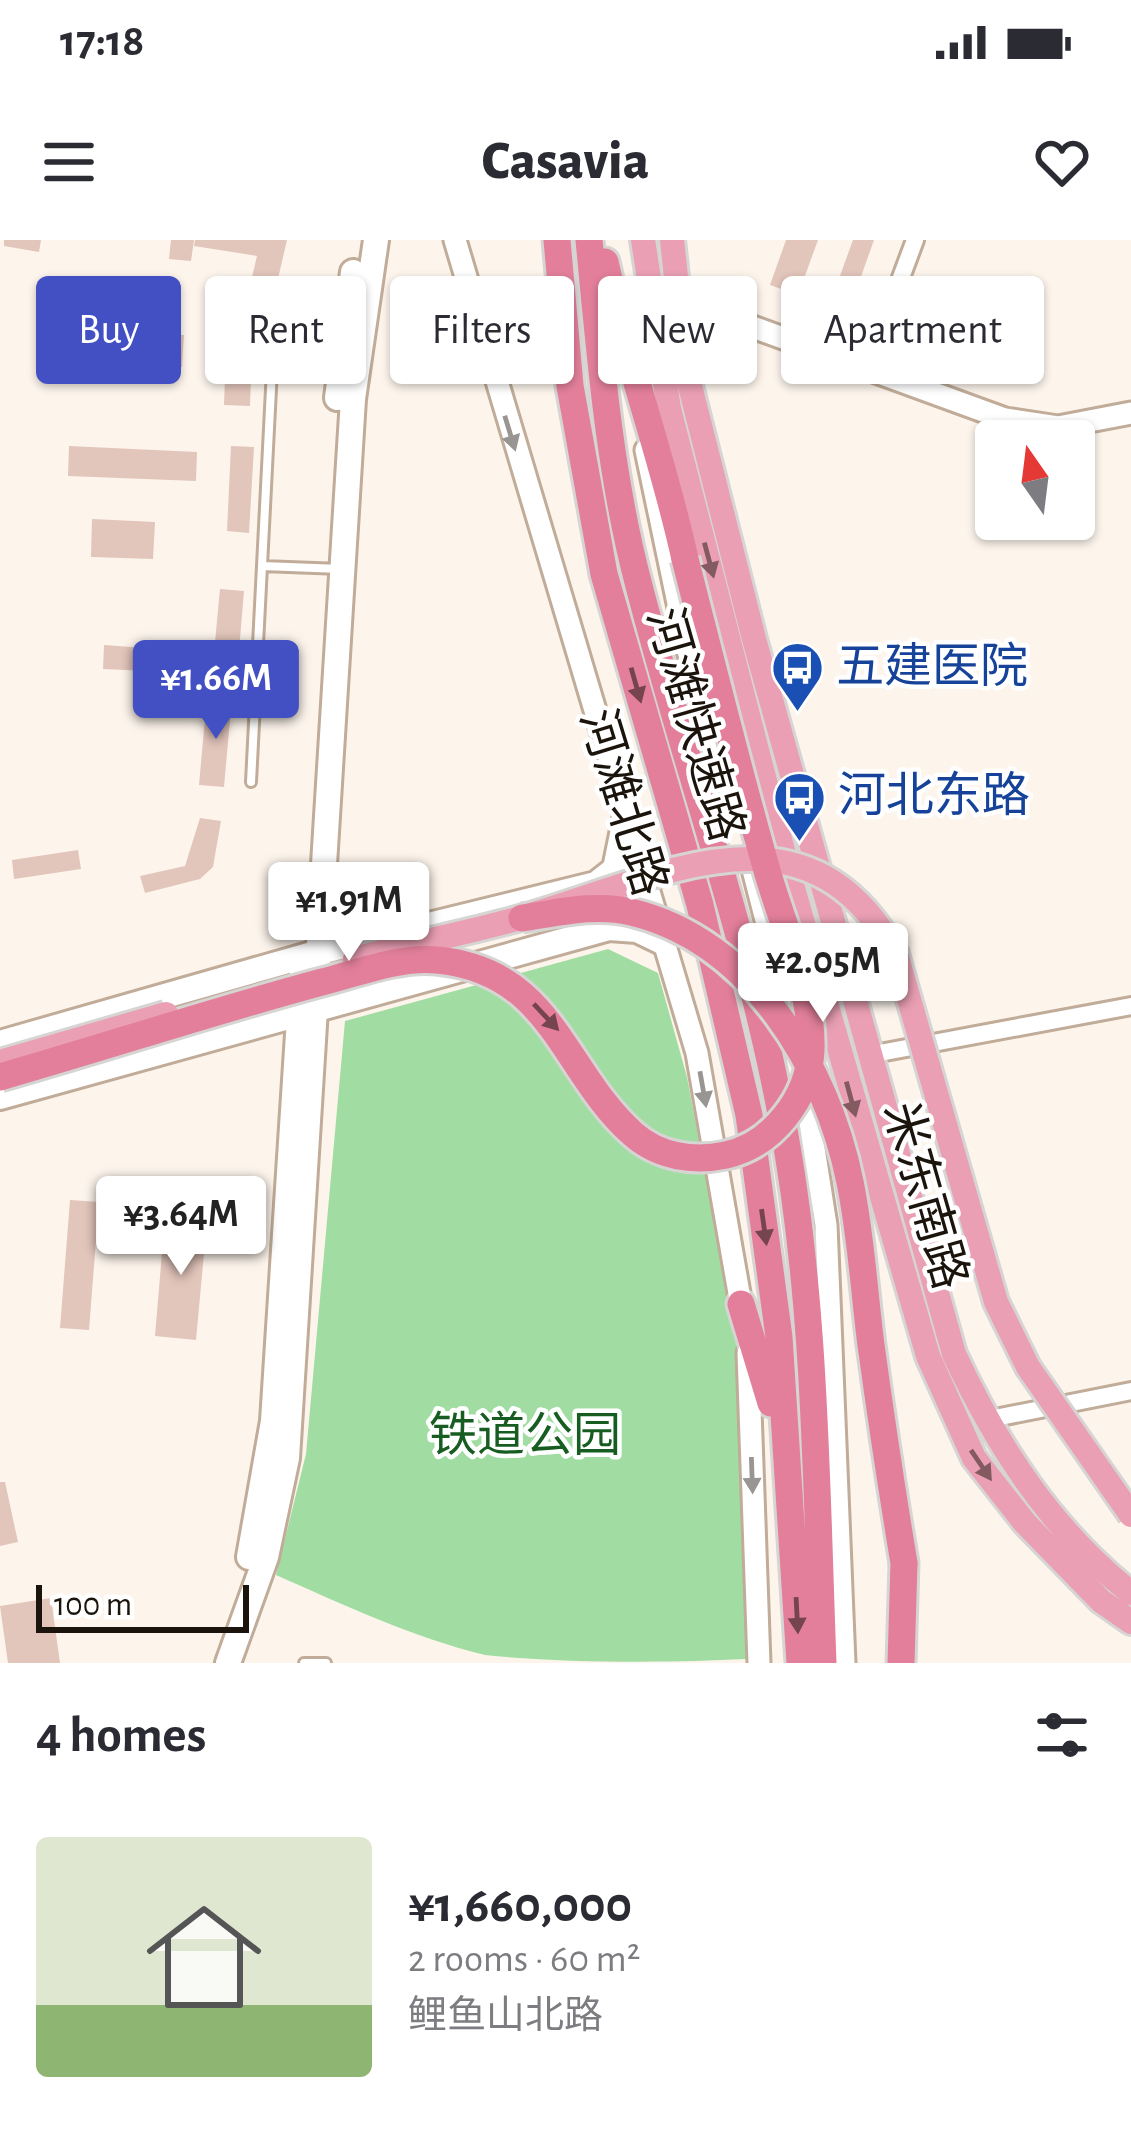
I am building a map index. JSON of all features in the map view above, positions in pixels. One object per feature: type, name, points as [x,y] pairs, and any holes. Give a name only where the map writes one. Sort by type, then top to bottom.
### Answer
[{"type":"highway","name":"河滩快速路","points":[[557,240],[570,386],[604,574],[700,905],[749,1115],[779,1336],[800,1663]]},
{"type":"highway","name":"河滩快速路","points":[[590,240],[604,390],[637,579],[733,909],[782,1120],[812,1341],[823,1663]]},
{"type":"highway","points":[[0,1077],[256,1000],[376,968],[435,959],[485,972],[524,994],[562,1035],[632,1133],[657,1150],[689,1160],[729,1155],[766,1139],[793,1107],[812,1052],[796,967],[664,465],[642,407],[602,240]]},
{"type":"highway","points":[[522,910],[630,911],[683,933],[737,970],[813,1069],[831,1110],[850,1182],[904,1563],[901,1663]]},
{"type":"highway","points":[[741,1304],[790,1475]]},
{"type":"main road","points":[[227,1663],[266,1557],[287,1458],[334,569],[341,346],[359,240]]},
{"type":"main road","points":[[334,569],[359,336],[376,240]]},
{"type":"main road","name":"米东南路","points":[[644,240],[669,409],[823,997],[928,1356],[974,1458],[1025,1523],[1101,1601],[1131,1622]]},
{"type":"main road","name":"米东南路","points":[[673,240],[675,276]]},
{"type":"main road","name":"米东南路","points":[[690,384],[742,594],[954,1354],[985,1420],[1052,1516],[1131,1593]]},
{"type":"main road","points":[[0,1043],[311,954],[522,910],[596,884],[615,869],[626,815]]},
{"type":"main road","points":[[0,1062],[702,862],[760,856],[799,864],[839,883],[877,919],[896,954],[980,1260],[996,1301],[1028,1367],[1131,1515]]},
{"type":"main road","points":[[522,910],[534,919],[532,948]]},
{"type":"main road","points":[[0,1096],[609,928],[637,930],[664,943]]},
{"type":"main road","points":[[211,1663],[253,1546],[268,1470],[308,1009]]},
{"type":"street","name":"河滩北路","points":[[455,240],[697,1053],[748,1344],[759,1663]]},
{"type":"street","points":[[902,276],[915,240]]},
{"type":"street","points":[[908,384],[1005,419],[1058,427],[1131,412]]},
{"type":"street","points":[[642,407],[650,475],[688,652],[791,1005],[826,1225],[844,1663]]},
{"type":"street","points":[[791,1005],[850,988]]},
{"type":"street","points":[[868,1055],[1131,1006]]},
{"type":"street","points":[[985,1420],[1131,1391]]},
{"type":"lane","points":[[250,782],[271,384]]},
{"type":"lane","points":[[262,566],[334,569]]},
{"type":"lane","points":[[304,1663],[326,1663]]},
{"type":"green space","name":"铁道公园","points":[[608,949],[658,973],[687,1077],[739,1352],[746,1659],[615,1662],[485,1655],[405,1630],[276,1575],[306,1454],[345,1021]]},
{"type":"building","points":[[4,240],[41,240],[39,252],[4,246]]},
{"type":"building","points":[[171,240],[194,240],[191,261],[169,259]]},
{"type":"building","points":[[195,240],[287,240],[279,276],[252,276],[257,256],[194,246]]},
{"type":"building","points":[[786,240],[818,240],[805,276],[781,276],[781,289],[770,285]]},
{"type":"building","points":[[853,240],[874,240],[861,276],[840,276]]},
{"type":"building","points":[[225,384],[251,384],[250,406],[224,405]]},
{"type":"building","points":[[69,446],[197,452],[196,481],[68,476]]},
{"type":"building","points":[[231,446],[254,447],[249,533],[227,531]]},
{"type":"building","points":[[92,519],[155,522],[153,559],[91,557]]},
{"type":"building","points":[[220,589],[244,591],[237,675],[103,669],[104,645],[214,653]]},
{"type":"building","points":[[207,696],[232,698],[224,787],[199,785]]},
{"type":"building","points":[[200,818],[221,821],[213,867],[200,879],[145,893],[140,876],[185,866]]},
{"type":"building","points":[[78,850],[81,869],[14,879],[12,860]]},
{"type":"building","points":[[70,1200],[99,1202],[89,1330],[60,1328]]},
{"type":"building","points":[[165,1217],[207,1221],[196,1340],[155,1336]]},
{"type":"building","points":[[0,1482],[5,1482],[18,1542],[0,1546]]},
{"type":"building","points":[[51,1598],[60,1663],[8,1663],[0,1606]]},
{"type":"place","name":"五建医院","points":[[797,714]]},
{"type":"place","name":"河北东路","points":[[799,843]]}]
